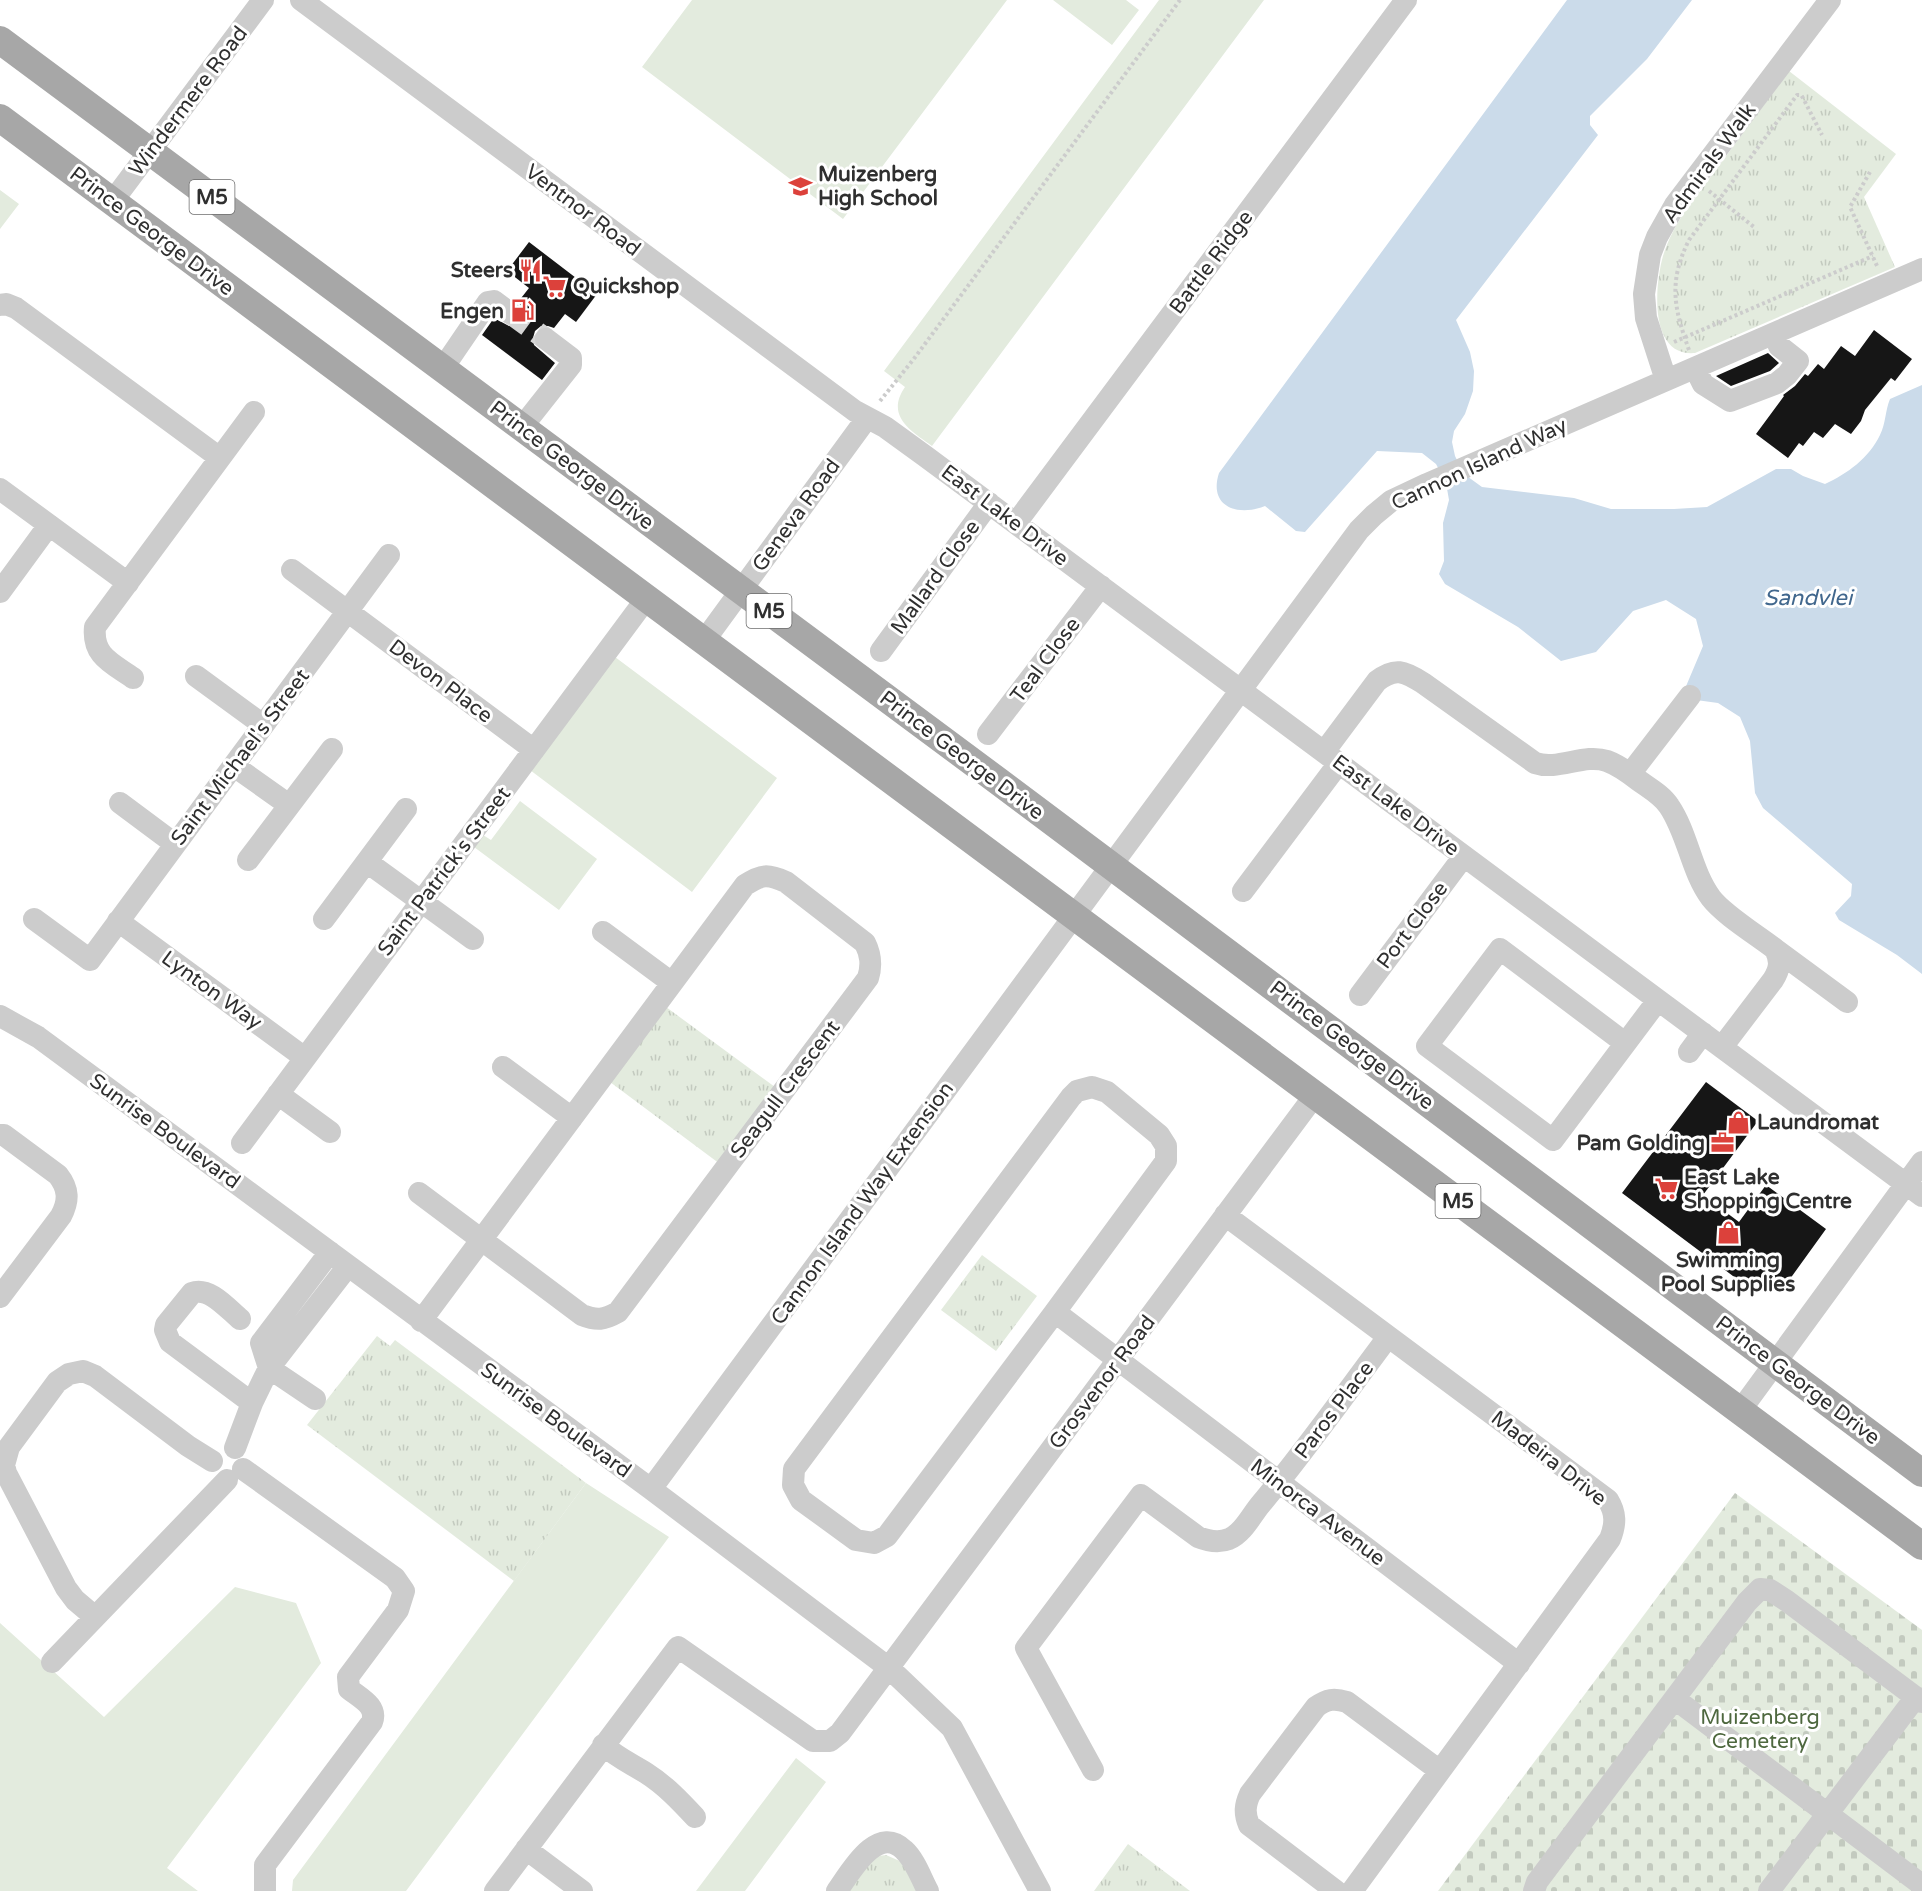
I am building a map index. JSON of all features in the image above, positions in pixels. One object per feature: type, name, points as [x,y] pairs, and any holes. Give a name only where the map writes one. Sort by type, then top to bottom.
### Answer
[{"type":"main road","name":"Prince George Drive","points":[[0,40],[1110,865],[1922,1473]]},
{"type":"main road","name":"Prince George Drive","points":[[0,118],[1922,1546]]},
{"type":"street","name":"Windermere Road","points":[[112,202],[263,0]]},
{"type":"street","name":"Ventnor Road","points":[[301,0],[867,418]]},
{"type":"street","name":"Battle Ridge","points":[[1016,523],[1406,0]]},
{"type":"street","name":"Admirals Walk","points":[[1666,380],[1646,318],[1644,294],[1650,255],[1657,237],[1675,205],[1830,0]]},
{"type":"street","name":"Cannon Island Way","points":[[1110,865],[1359,530],[1391,501],[1922,269]]},
{"type":"street","points":[[442,368],[488,302],[494,301],[510,312]]},
{"type":"street","points":[[0,305],[6,304],[16,308],[220,458]]},
{"type":"street","points":[[1695,368],[1704,384],[1731,401],[1777,382],[1787,375],[1798,361],[1779,346],[1774,334]]},
{"type":"street","points":[[522,428],[571,365],[571,358],[546,339]]},
{"type":"street","points":[[133,678],[97,650],[94,639],[95,627],[254,412]]},
{"type":"street","name":"East Lake Drive","points":[[867,418],[885,427],[989,503],[1914,1190]]},
{"type":"street","name":"Geneva Road","points":[[704,641],[867,418]]},
{"type":"street","points":[[0,489],[128,583]]},
{"type":"street","name":"Mallard Close","points":[[881,651],[989,503]]},
{"type":"street","points":[[0,592],[49,525]]},
{"type":"street","name":"Saint Michael's Street","points":[[34,919],[90,960],[389,555]]},
{"type":"street","name":"Devon Place","points":[[292,570],[534,750]]},
{"type":"street","name":"Teal Close","points":[[988,734],[1101,586]]},
{"type":"street","name":"Saint Patrick's Street","points":[[242,1143],[646,599]]},
{"type":"street","points":[[1243,891],[1332,758],[1377,681],[1394,671],[1402,672],[1423,683],[1535,763],[1549,765],[1590,760],[1606,761],[1630,774],[1659,795],[1668,805],[1711,898],[1846,1002]]},
{"type":"street","points":[[196,675],[263,725]]},
{"type":"street","points":[[1630,774],[1690,696]]},
{"type":"street","points":[[248,860],[332,749]]},
{"type":"street","points":[[234,766],[289,806]]},
{"type":"street","points":[[120,803],[175,844]]},
{"type":"street","points":[[324,920],[406,809]]},
{"type":"street","name":"Port Close","points":[[1360,994],[1464,856]]},
{"type":"street","points":[[367,862],[473,939]]},
{"type":"street","name":"Cannon Island Way Extension","points":[[651,1490],[1110,865]]},
{"type":"street","name":"Seagull Crescent","points":[[418,1193],[481,1240],[582,1315],[595,1320],[607,1318],[618,1312],[868,978],[871,968],[870,953],[865,943],[786,882],[774,877],[759,876],[745,885],[481,1240],[421,1321]]},
{"type":"street","name":"Lynton Way","points":[[118,921],[305,1058]]},
{"type":"street","points":[[603,932],[672,983]]},
{"type":"street","points":[[1625,1043],[1500,949],[1427,1046],[1552,1140],[1658,1000]]},
{"type":"street","points":[[1722,1047],[1779,971],[1779,956],[1775,949]]},
{"type":"street","name":"Sunrise Boulevard","points":[[0,1016],[38,1037],[889,1668],[952,1728],[1040,1891]]},
{"type":"street","points":[[1689,1052],[1702,1033]]},
{"type":"street","points":[[503,1067],[572,1118]]},
{"type":"street","points":[[1092,1087],[1100,1088],[1159,1135],[1164,1140],[1167,1154],[1162,1168],[1055,1312],[887,1536],[867,1543],[856,1540],[801,1500],[796,1493],[792,1477],[794,1469],[1064,1106],[1077,1091],[1092,1087]]},
{"type":"street","points":[[278,1094],[330,1132]]},
{"type":"street","name":"Grosvenor Road","points":[[603,1745],[678,1647],[807,1738],[819,1742],[830,1741],[840,1733],[1315,1095]]},
{"type":"street","points":[[0,1135],[4,1135],[58,1175],[68,1192],[67,1204],[61,1216],[0,1297]]},
{"type":"street","points":[[1740,1411],[1774,1363],[1914,1190],[1922,1161]]},
{"type":"street","name":"Madeira Drive","points":[[1225,1215],[1608,1500],[1613,1508],[1615,1522],[1610,1539],[1352,1891]]},
{"type":"street","points":[[315,1399],[269,1368],[261,1343],[330,1252]]},
{"type":"street","points":[[52,1662],[235,1466],[252,1403],[269,1368],[348,1266]]},
{"type":"street","points":[[240,1319],[209,1294],[197,1291],[192,1293],[166,1325],[165,1330],[170,1342],[252,1403]]},
{"type":"street","name":"Minorca Avenue","points":[[1055,1312],[1519,1664]]},
{"type":"street","name":"Paros Place","points":[[1093,1770],[1026,1648],[1141,1495],[1198,1538],[1220,1541],[1229,1539],[1238,1533],[1280,1482],[1388,1337]]},
{"type":"street","points":[[95,1617],[75,1600],[66,1588],[6,1473],[4,1465],[9,1448],[57,1382],[69,1374],[83,1371],[95,1376],[188,1446],[212,1461],[214,1471],[235,1466],[395,1578],[404,1591],[398,1610],[348,1677],[349,1689],[373,1710],[372,1722],[265,1865],[265,1891]]},
{"type":"street","points":[[1534,1891],[1537,1882],[1751,1597],[1764,1588],[1787,1601],[1919,1699],[1769,1891]]},
{"type":"street","points":[[1336,1891],[1249,1825],[1245,1815],[1245,1804],[1250,1794],[1316,1707],[1325,1701],[1336,1699],[1347,1702],[1440,1771]]},
{"type":"street","points":[[1675,1699],[1922,1885]]},
{"type":"street","points":[[495,1891],[603,1745],[622,1761],[646,1773],[669,1790],[695,1816]]},
{"type":"street","points":[[837,1891],[867,1850],[885,1842],[904,1850],[928,1891]]},
{"type":"street","points":[[526,1849],[582,1891]]},
{"type":"path","points":[[867,418],[913,360],[1180,0]]},
{"type":"path","points":[[1695,368],[1677,317],[1675,302],[1680,265],[1689,240],[1797,95],[1803,98],[1822,135]]},
{"type":"path","points":[[1870,172],[1850,207],[1886,285]]},
{"type":"path","points":[[1694,180],[1754,227]]},
{"type":"path","points":[[1657,350],[1873,256]]},
{"type":"green space","points":[[692,0],[1007,0],[843,219],[642,67]]},
{"type":"green space","points":[[1053,0],[1126,0],[1139,10],[1112,45]]},
{"type":"green space","points":[[1159,0],[1264,0],[932,446],[903,422],[898,406],[905,387],[884,371]]},
{"type":"green space","points":[[1789,71],[1896,154],[1864,197],[1895,267],[1695,353],[1680,351],[1669,343],[1658,317],[1660,268],[1667,245],[1683,214]]},
{"type":"green space","points":[[0,190],[19,204],[0,229]]},
{"type":"green space","points":[[615,657],[777,778],[692,892],[530,770]]},
{"type":"green space","points":[[520,801],[597,859],[559,910],[474,847],[483,835],[491,840]]},
{"type":"green space","points":[[666,1007],[775,1087],[720,1164],[610,1082]]},
{"type":"green space","points":[[982,1255],[1037,1296],[996,1351],[941,1310]]},
{"type":"green space","points":[[377,1336],[390,1346],[395,1340],[586,1483],[514,1581],[307,1425]]},
{"type":"green space","points":[[586,1483],[669,1537],[406,1891],[292,1891],[293,1880]]},
{"type":"green space","name":"Muizenberg Cemetery","points":[[1735,1493],[1922,1630],[1922,1891],[1438,1891]]},
{"type":"green space","points":[[235,1587],[296,1603],[321,1663],[167,1868],[198,1891],[0,1891],[0,1623],[104,1717]]},
{"type":"green space","points":[[796,1758],[826,1782],[745,1891],[696,1891]]},
{"type":"green space","points":[[1128,1844],[1190,1891],[1094,1891]]},
{"type":"green space","points":[[886,1855],[902,1862],[919,1891],[846,1891],[867,1863]]},
{"type":"water","name":"Sandvlei","points":[[1567,0],[1692,0],[1647,59],[1590,116],[1590,125],[1598,135],[1456,320],[1470,352],[1474,371],[1473,391],[1465,414],[1454,431],[1452,442],[1455,456],[1464,474],[1482,487],[1574,498],[1611,509],[1707,507],[1776,469],[1791,469],[1825,484],[1833,480],[1857,464],[1870,451],[1882,430],[1890,399],[1922,385],[1922,974],[1897,955],[1839,920],[1835,913],[1851,896],[1852,884],[1763,808],[1755,793],[1750,741],[1740,717],[1718,703],[1696,700],[1684,691],[1703,646],[1696,619],[1666,600],[1633,611],[1596,652],[1561,661],[1518,627],[1445,584],[1439,574],[1444,561],[1443,523],[1449,500],[1446,483],[1436,464],[1422,453],[1377,451],[1305,532],[1296,531],[1265,506],[1255,509],[1236,509],[1222,501],[1218,494],[1219,473]]},
{"type":"building","points":[[529,242],[597,294],[576,322],[565,314],[554,328],[541,326],[535,331],[534,345],[555,363],[542,380],[482,335],[494,318],[509,326],[521,321],[523,308],[518,302],[529,288],[507,271]]},
{"type":"building","points":[[1874,330],[1912,359],[1895,381],[1891,378],[1865,410],[1861,421],[1851,434],[1835,424],[1823,438],[1814,432],[1803,446],[1799,443],[1788,458],[1756,434],[1783,395],[1805,374],[1808,376],[1818,364],[1824,369],[1841,346],[1855,356]]},
{"type":"building","points":[[1768,353],[1779,363],[1770,371],[1731,386],[1716,376]]},
{"type":"building","name":"East Lake Shopping Centre","points":[[1706,1082],[1758,1121],[1703,1195],[1739,1222],[1766,1185],[1826,1229],[1782,1290],[1774,1284],[1770,1289],[1763,1284],[1762,1286],[1751,1278],[1745,1285],[1622,1193]]},
{"type":"tunnel","points":[[510,313],[546,339]]},
{"type":"place","name":"Muizenberg High School","points":[[800,186]]},
{"type":"place","name":"Steers","points":[[531,270]]},
{"type":"place","name":"Quickshop","points":[[555,286]]},
{"type":"place","name":"Engen","points":[[522,311]]},
{"type":"place","name":"Laundromat","points":[[1739,1122]]},
{"type":"place","name":"Pam Golding","points":[[1723,1143]]},
{"type":"place","name":"East Lake Shopping Centre","points":[[1666,1189]]},
{"type":"place","name":"Swimming Pool Supplies","points":[[1728,1232]]}]
